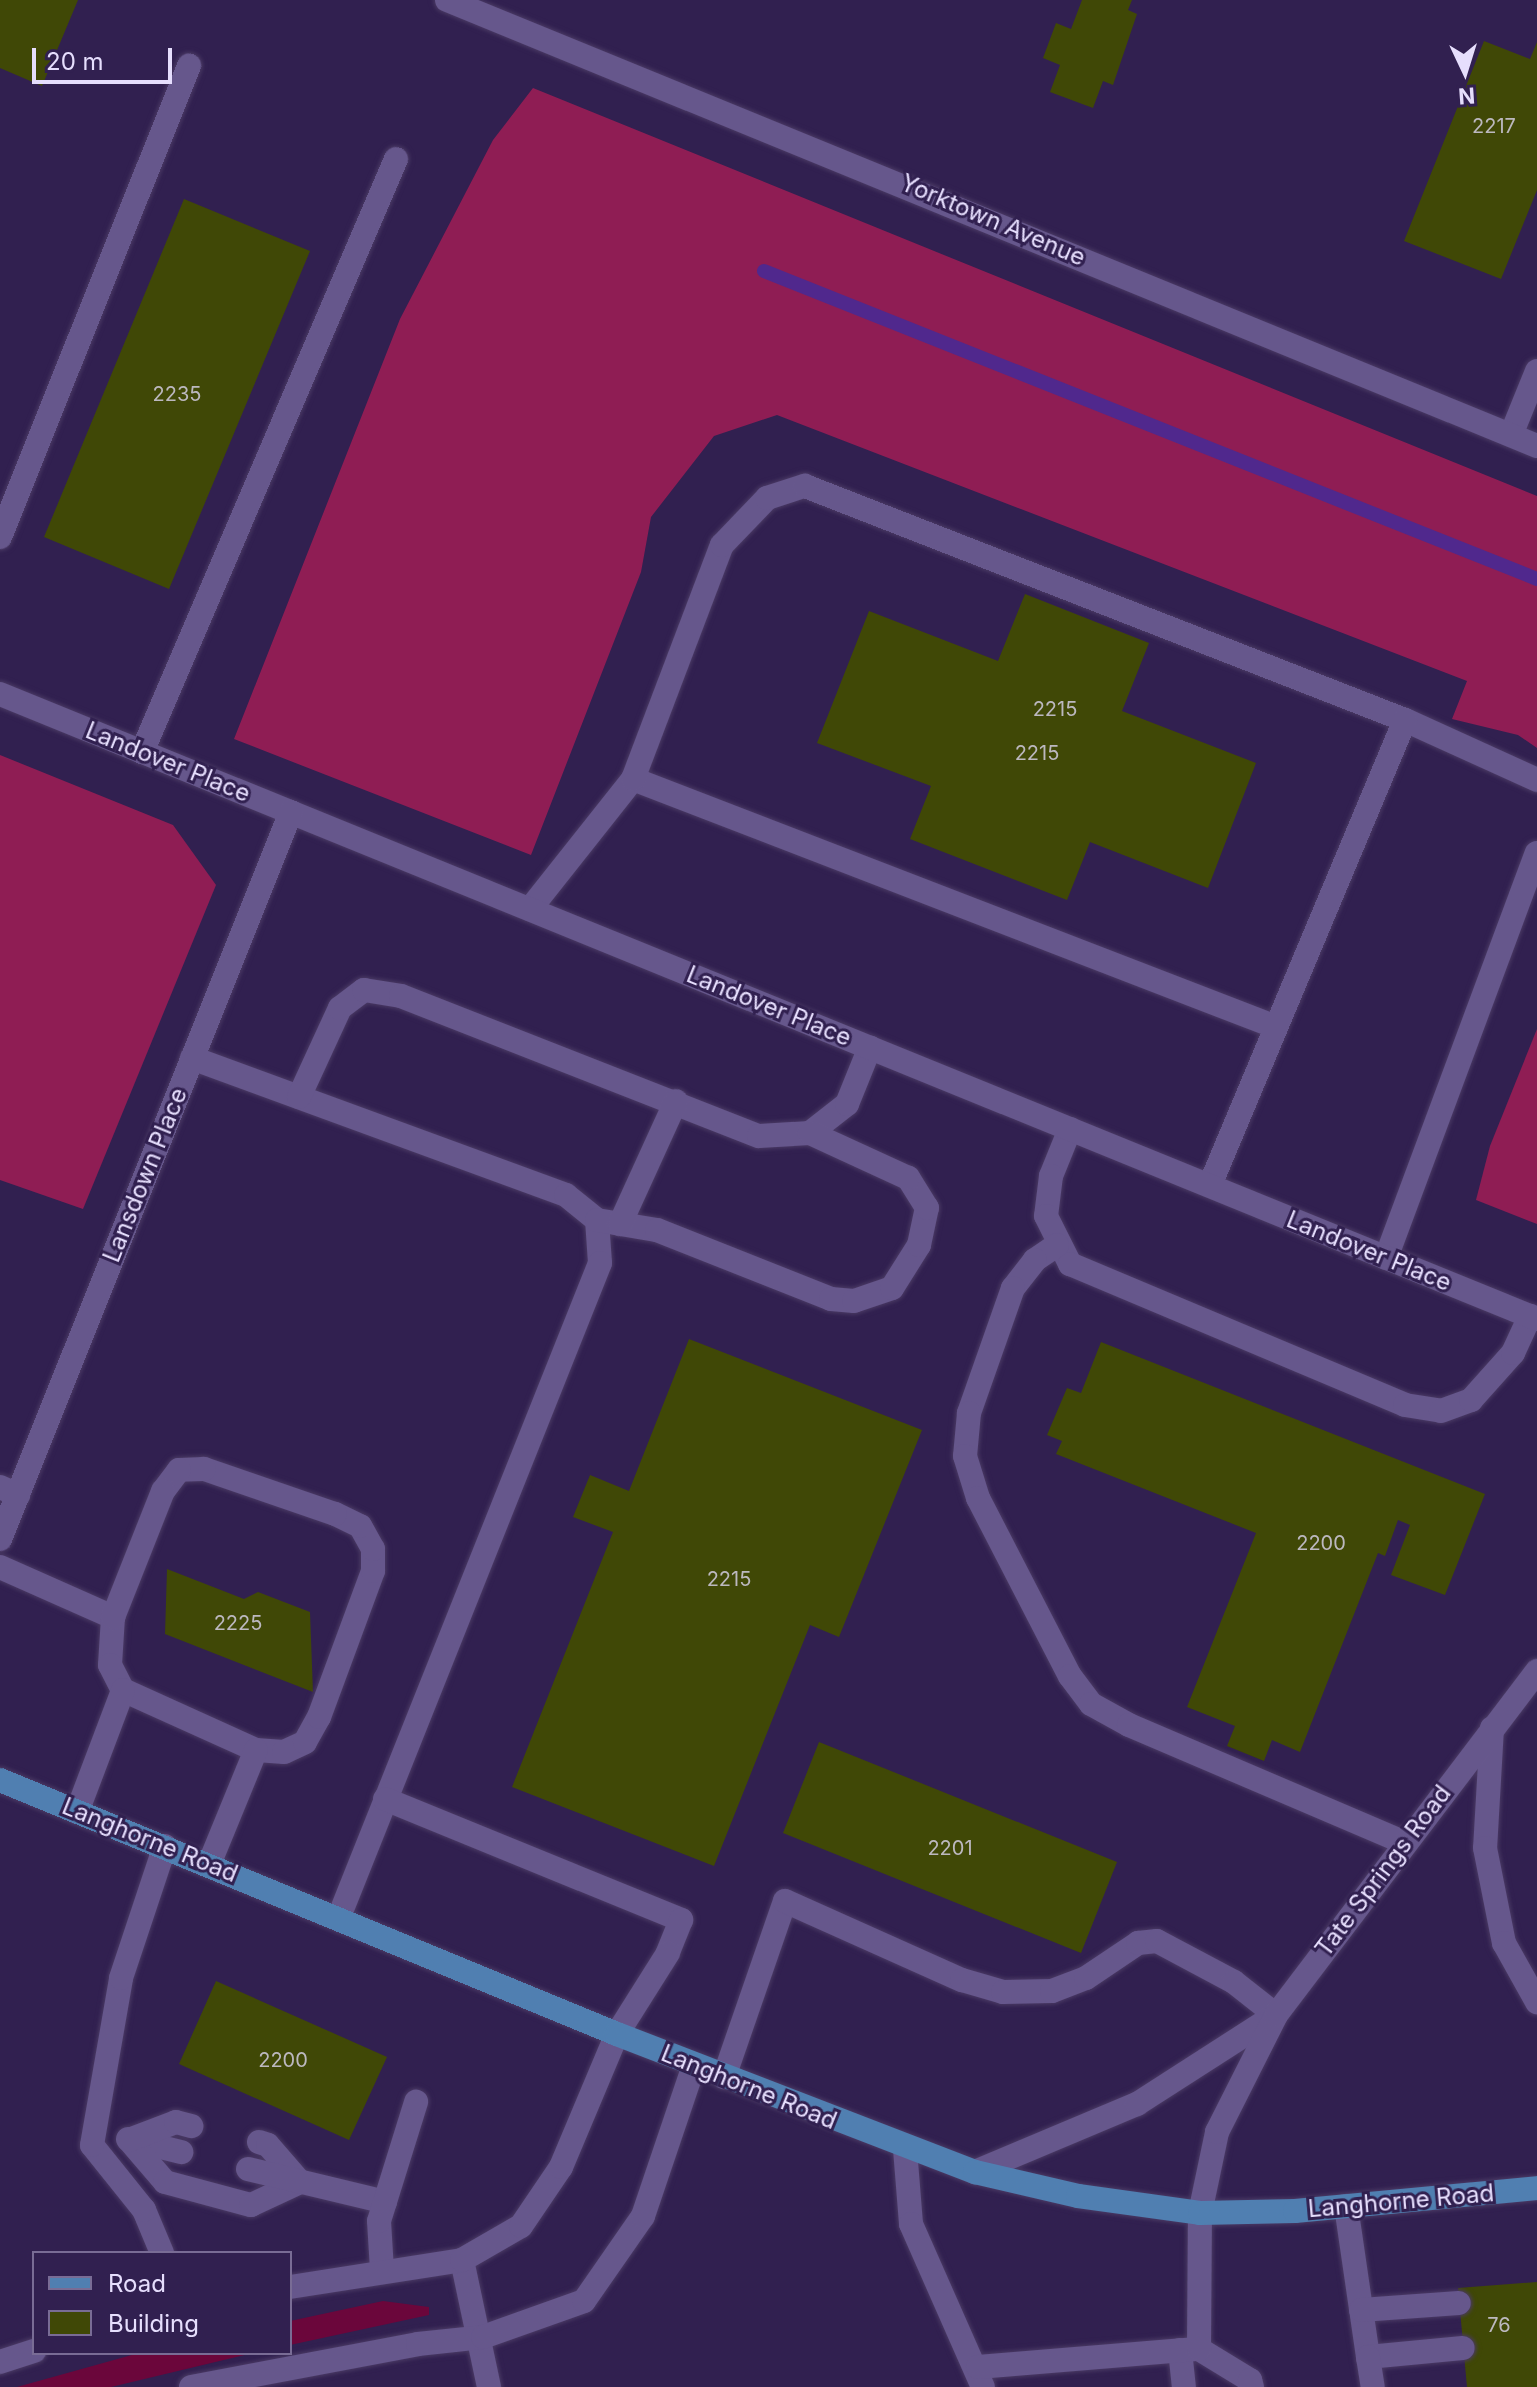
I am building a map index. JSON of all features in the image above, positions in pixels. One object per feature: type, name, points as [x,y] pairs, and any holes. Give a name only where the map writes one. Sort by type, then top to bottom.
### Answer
[{"type":"main road","name":"Langhorne Road","points":[[0,1780],[210,1862],[694,2065],[905,2149],[975,2172],[1078,2196],[1200,2213],[1346,2206],[1537,2188]]},
{"type":"street","name":"Yorktown Avenue","points":[[447,0],[1537,446]]},
{"type":"street","points":[[0,537],[189,66]]},
{"type":"street","points":[[142,752],[396,159]]},
{"type":"street","points":[[1511,435],[1537,371]]},
{"type":"street","points":[[530,909],[633,779],[722,545],[767,498],[805,486],[1405,720],[1537,780]]},
{"type":"street","name":"Landover Place","points":[[0,694],[1533,1318]]},
{"type":"street","points":[[1210,1185],[1405,720]]},
{"type":"street","points":[[633,779],[1276,1027]]},
{"type":"street","name":"Lansdown Place","points":[[0,1539],[9,1491],[192,1058],[291,812]]},
{"type":"street","points":[[1386,1258],[1537,853]]},
{"type":"street","points":[[192,1058],[566,1195],[609,1222],[657,1230],[831,1299],[854,1301],[892,1288],[919,1245],[927,1208],[908,1178],[810,1133],[759,1136],[401,996],[364,990],[340,1008],[299,1097]]},
{"type":"street","points":[[810,1133],[847,1104],[870,1047]]},
{"type":"street","points":[[339,1917],[600,1263],[609,1222],[676,1101]]},
{"type":"street","points":[[1064,1254],[1046,1216],[1051,1176],[1070,1129]]},
{"type":"street","points":[[1403,1842],[1129,1725],[1091,1704],[1070,1676],[978,1498],[965,1456],[969,1413],[1013,1288],[1035,1260],[1064,1254],[1405,1405],[1441,1411],[1471,1400],[1493,1378],[1513,1353],[1533,1318]]},
{"type":"street","points":[[204,1469],[335,1514],[360,1526],[373,1549],[373,1571],[305,1742],[284,1752],[256,1750],[123,1690],[110,1665],[113,1617],[163,1491],[179,1470],[204,1469]]},
{"type":"street","points":[[0,1567],[113,1617]]},
{"type":"street","name":"Tate Springs Road","points":[[1184,2387],[1190,2350],[1200,2213],[1217,2132],[1276,2015],[1403,1842],[1537,1671]]},
{"type":"street","points":[[77,1812],[123,1690]]},
{"type":"street","name":"Tate Springs Road","points":[[1492,1728],[1485,1848],[1504,1943],[1537,2002]]},
{"type":"street","points":[[210,1862],[256,1750]]},
{"type":"street","points":[[292,2287],[382,2270],[462,2260],[521,2226],[561,2167],[617,2034],[668,1953],[681,1920],[385,1799]]},
{"type":"street","points":[[161,2251],[144,2210],[92,2145],[121,1978],[165,1846]]},
{"type":"street","points":[[724,2077],[785,1901],[962,1980],[1003,1992],[1052,1991],[1086,1978],[1138,1943],[1157,1941],[1234,1982],[1276,2015]]},
{"type":"street","name":"Tate Springs Road","points":[[975,2172],[1137,2104],[1276,2015]]},
{"type":"street","points":[[191,2387],[418,2344],[483,2337],[584,2301],[643,2216],[694,2065]]},
{"type":"street","points":[[382,2270],[379,2221],[416,2102]]},
{"type":"street","points":[[129,2140],[176,2122],[191,2126]]},
{"type":"street","points":[[94,2130],[181,2152]]},
{"type":"street","points":[[129,2140],[165,2182],[251,2205],[300,2182]]},
{"type":"street","points":[[259,2142],[268,2145],[300,2182]]},
{"type":"street","points":[[905,2149],[911,2224],[981,2377],[1190,2350],[1250,2380],[1252,2387]]},
{"type":"street","points":[[248,2169],[385,2202]]},
{"type":"street","points":[[1346,2206],[1373,2387]]},
{"type":"street","points":[[462,2260],[483,2337],[489,2387]]},
{"type":"street","points":[[1361,2310],[1459,2303]]},
{"type":"street","points":[[1368,2357],[1463,2348]]},
{"type":"street","points":[[0,2362],[32,2352]]},
{"type":"shaded area","points":[[533,88],[1537,496],[1537,748],[1518,735],[1452,719],[1467,681],[777,415],[714,436],[651,517],[641,572],[531,855],[234,739],[400,319],[493,140]]},
{"type":"shaded area","points":[[0,755],[173,825],[216,885],[83,1209],[0,1180]]},
{"type":"shaded area","points":[[1537,1029],[1537,1224],[1476,1200],[1490,1146]]},
{"type":"shaded area","points":[[383,2301],[429,2307],[429,2315],[292,2345],[292,2321]]},
{"type":"shaded area","points":[[132,2355],[245,2355],[111,2387],[17,2387]]},
{"type":"building","points":[[0,0],[78,0],[42,86],[0,68]]},
{"type":"building","points":[[1082,0],[1132,0],[1128,10],[1137,14],[1113,85],[1103,81],[1093,108],[1050,92],[1060,65],[1043,58],[1056,23],[1071,29]]},
{"type":"building","points":[[1484,41],[1530,59],[1537,42],[1537,190],[1501,279],[1404,241]]},
{"type":"building","points":[[184,199],[310,251],[169,589],[44,537]]},
{"type":"building","points":[[1025,594],[1149,643],[1122,711],[1256,763],[1208,888],[1090,842],[1067,900],[910,839],[931,786],[817,743],[869,611],[998,661]]},
{"type":"building","points":[[689,1339],[922,1430],[839,1637],[810,1625],[714,1866],[512,1787],[613,1532],[573,1517],[590,1475],[629,1491]]},
{"type":"building","points":[[1101,1342],[1485,1494],[1445,1595],[1391,1575],[1410,1525],[1398,1520],[1385,1556],[1378,1553],[1300,1752],[1272,1740],[1264,1761],[1227,1746],[1235,1726],[1187,1707],[1256,1533],[1056,1454],[1062,1441],[1047,1435],[1067,1388],[1081,1393]]},
{"type":"building","points":[[167,1569],[244,1599],[258,1592],[310,1612],[313,1692],[165,1634]]},
{"type":"building","points":[[819,1742],[1117,1862],[1081,1953],[783,1833]]},
{"type":"building","points":[[216,1981],[387,2057],[349,2140],[179,2064]]},
{"type":"building","points":[[1537,2282],[1537,2387],[1467,2387],[1458,2288]]},
{"type":"waterway","points":[[764,271],[1537,579]]}]
